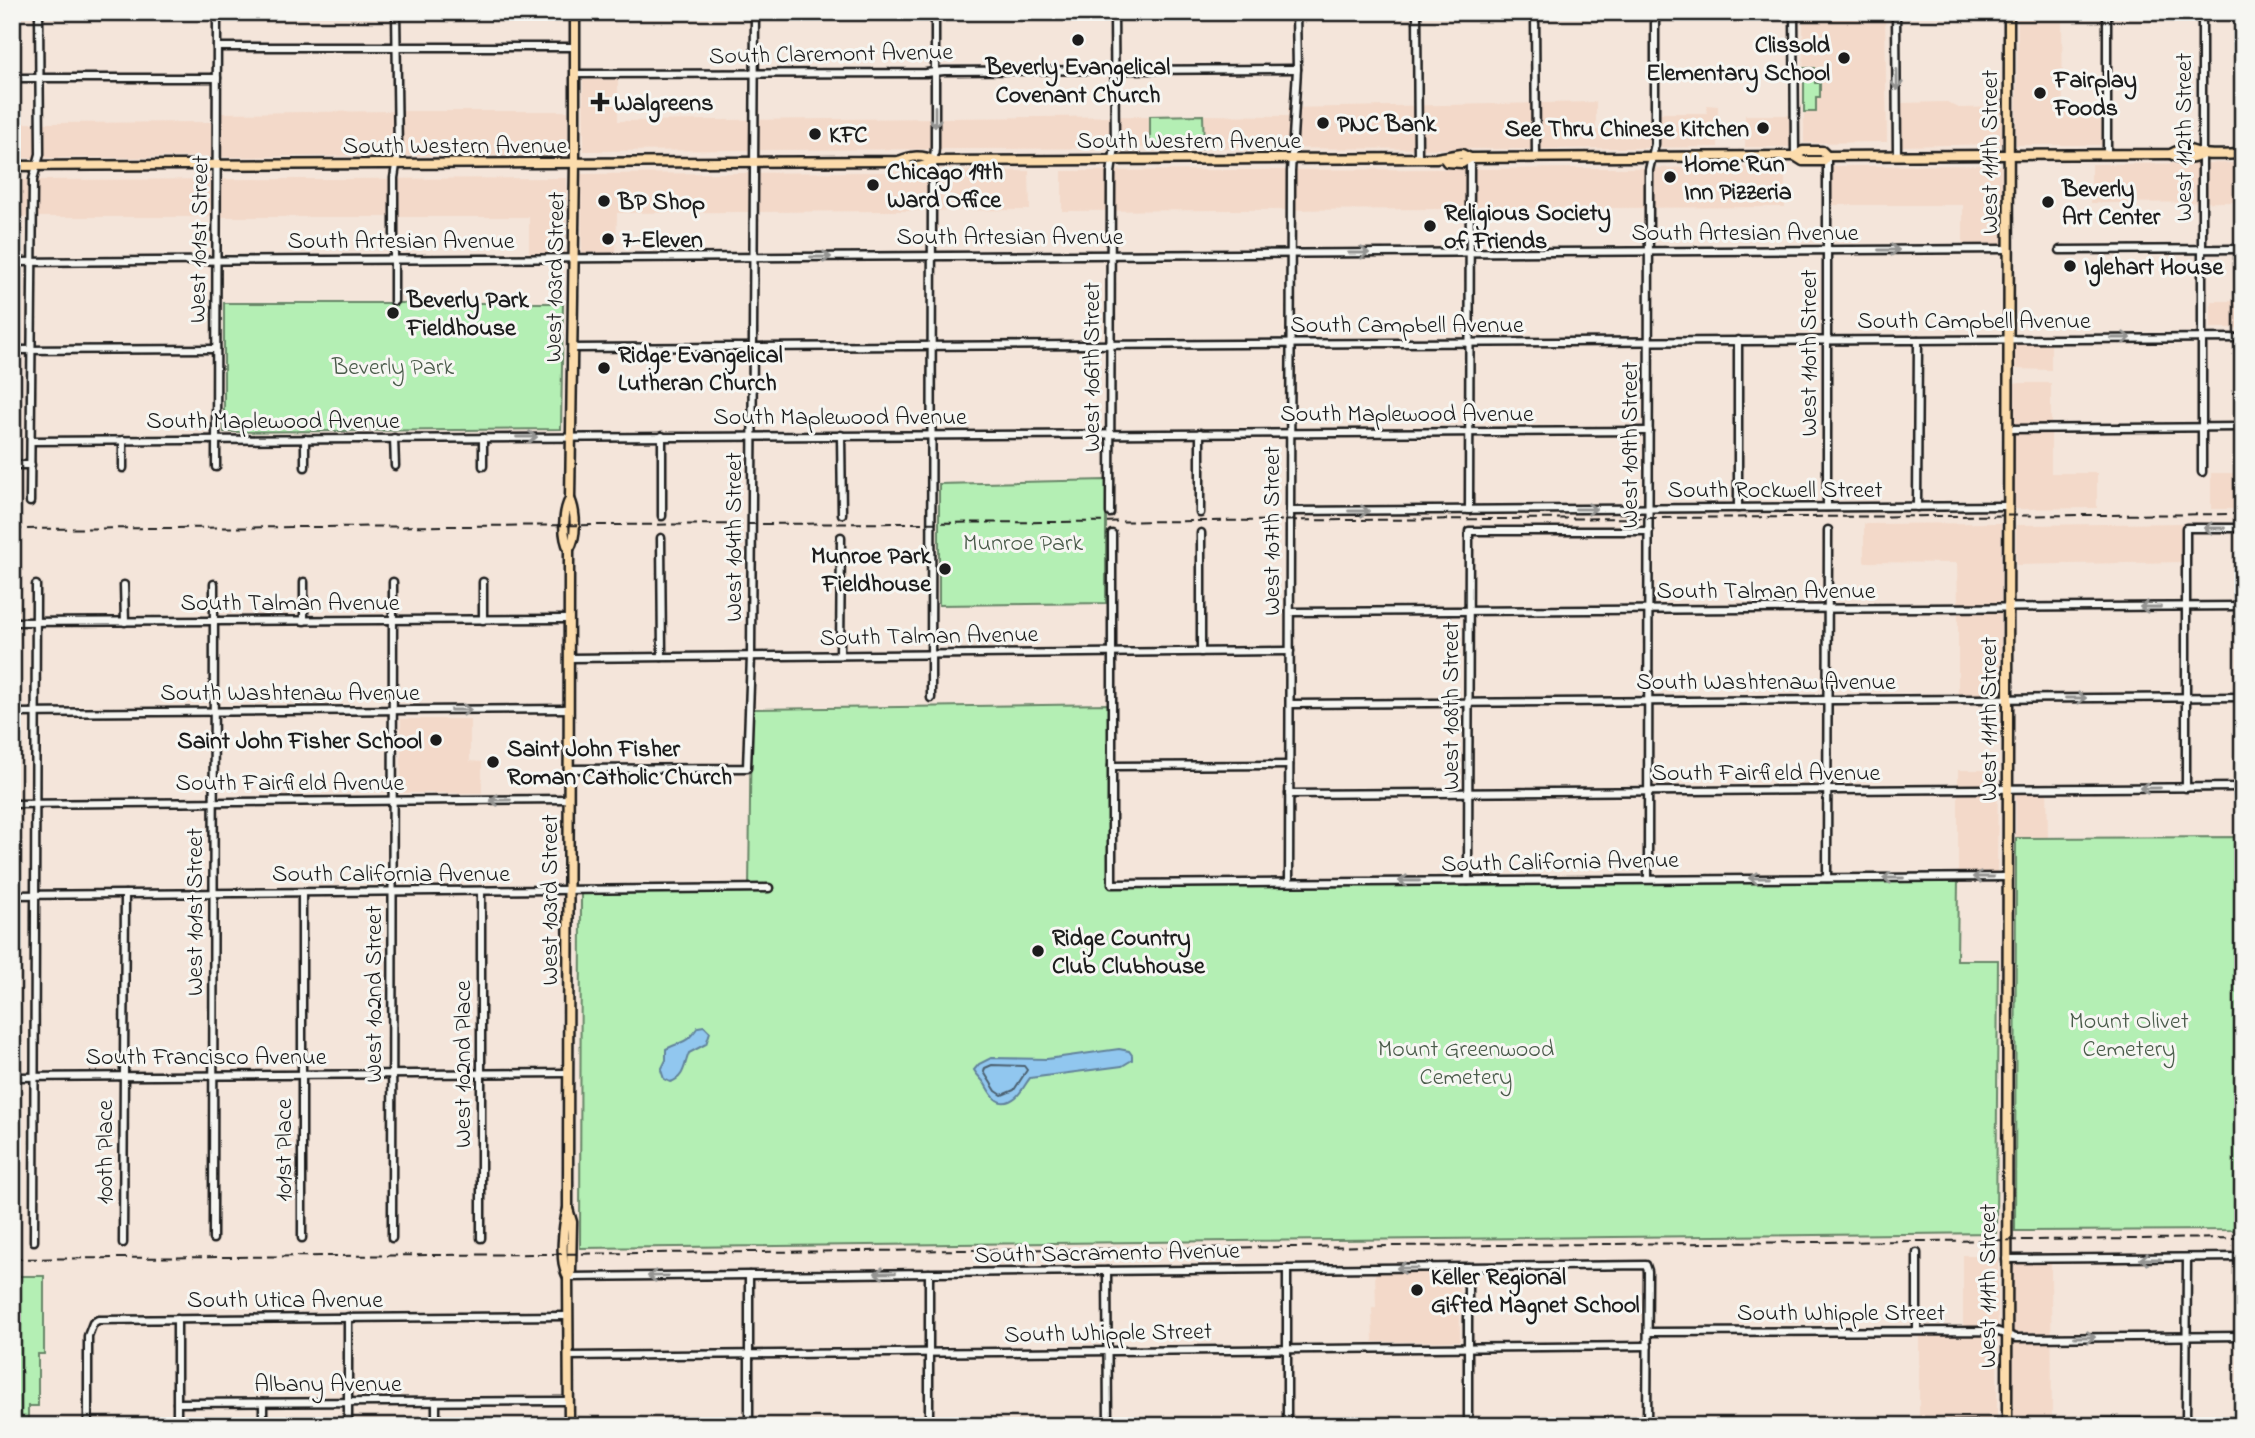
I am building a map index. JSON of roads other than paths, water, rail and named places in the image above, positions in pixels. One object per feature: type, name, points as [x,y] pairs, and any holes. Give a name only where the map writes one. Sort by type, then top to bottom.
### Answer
[{"type":"main road","name":"West 103rd Street","points":[[569,1426],[568,1277],[564,1270],[564,1223],[568,1209],[569,799],[569,549],[565,542],[565,517],[569,499],[572,348],[575,12]]},
{"type":"main road","name":"West 111th Street","points":[[2007,1425],[2009,12]]},
{"type":"main road","name":"South Western Avenue","points":[[12,166],[899,161],[909,157],[926,156],[934,161],[1444,158],[1447,155],[1462,154],[1470,158],[1795,156],[1803,151],[1822,151],[1827,156],[2171,154],[2179,150],[2193,149],[2203,154],[2243,153]]},
{"type":"street","points":[[30,502],[33,180],[40,154],[39,12]]},
{"type":"street","name":"West 101st Street","points":[[216,467],[217,12]]},
{"type":"street","points":[[394,301],[394,178],[398,153],[397,12]]},
{"type":"street","name":"West 104th Street","points":[[569,769],[747,768],[751,656],[755,12]]},
{"type":"street","points":[[931,698],[935,12]]},
{"type":"street","name":"West 106th Street","points":[[1110,513],[1114,12]]},
{"type":"street","name":"West 107th Street","points":[[1289,882],[1291,254],[1297,69],[1296,12]]},
{"type":"street","points":[[1417,12],[1418,158]]},
{"type":"street","points":[[1535,12],[1536,158]]},
{"type":"street","name":"West 109th Street","points":[[1648,879],[1649,170],[1655,144],[1655,12]]},
{"type":"street","points":[[1794,12],[1795,156]]},
{"type":"street","points":[[1896,12],[1898,156]]},
{"type":"street","points":[[2107,12],[2107,154]]},
{"type":"street","name":"West 112th Street","points":[[2202,12],[2202,472]]},
{"type":"street","points":[[217,47],[575,47]]},
{"type":"street","name":"South Claremont Avenue","points":[[575,74],[1297,69]]},
{"type":"street","points":[[12,78],[218,78]]},
{"type":"street","name":"West 110th Street","points":[[1827,156],[1827,508]]},
{"type":"street","points":[[1469,510],[1470,158]]},
{"type":"street","name":"South Artesian Avenue","points":[[12,262],[2008,249]]},
{"type":"street","points":[[2060,250],[2243,249]]},
{"type":"street","name":"South Campbell Avenue","points":[[572,348],[2243,338]]},
{"type":"street","points":[[1738,340],[1738,508]]},
{"type":"street","points":[[1917,507],[1918,340]]},
{"type":"street","points":[[12,350],[216,349]]},
{"type":"street","points":[[2008,429],[2243,427]]},
{"type":"street","name":"South Maplewood Avenue","points":[[31,441],[1649,431]]},
{"type":"street","points":[[1200,433],[1200,513]]},
{"type":"street","points":[[842,435],[842,514]]},
{"type":"street","points":[[662,436],[662,516]]},
{"type":"street","points":[[394,438],[395,466]]},
{"type":"street","points":[[483,438],[483,466]]},
{"type":"street","points":[[305,439],[305,467]]},
{"type":"street","points":[[123,440],[123,468]]},
{"type":"street","points":[[12,465],[31,465]]},
{"type":"street","name":"South Rockwell Street","points":[[1290,511],[2008,506]]},
{"type":"street","points":[[2186,788],[2186,528],[2243,528]]},
{"type":"street","points":[[1827,878],[1828,530]]},
{"type":"street","name":"South Rockwell Street","points":[[1469,531],[1648,531]]},
{"type":"street","name":"West 108th Street","points":[[1468,881],[1469,531]]},
{"type":"street","points":[[1201,533],[1201,652]]},
{"type":"street","points":[[1112,534],[1112,766],[1290,765]]},
{"type":"street","points":[[840,655],[841,537]]},
{"type":"street","points":[[662,538],[662,657]]},
{"type":"street","points":[[304,582],[304,621]]},
{"type":"street","name":"West 102nd Street","points":[[392,1238],[393,582]]},
{"type":"street","points":[[483,582],[483,620]]},
{"type":"street","name":"West 101st Street","points":[[213,1239],[214,584]]},
{"type":"street","points":[[34,1241],[36,585]]},
{"type":"street","points":[[124,585],[125,622]]},
{"type":"street","name":"South Talman Avenue","points":[[1290,612],[2243,606]]},
{"type":"street","name":"South Talman Avenue","points":[[12,622],[569,619]]},
{"type":"street","name":"South Talman Avenue","points":[[569,658],[1290,651]]},
{"type":"street","name":"South Washtenaw Avenue","points":[[1290,704],[2243,697]]},
{"type":"street","name":"South Washtenaw Avenue","points":[[12,713],[569,709]]},
{"type":"street","name":"South California Avenue","points":[[1112,766],[1112,884],[2007,877]]},
{"type":"street","name":"South Fairfield Avenue","points":[[1289,794],[2243,787]]},
{"type":"street","name":"South Fairfield Avenue","points":[[12,804],[569,799]]},
{"type":"street","name":"South California Avenue","points":[[12,895],[769,888]]},
{"type":"street","name":"West 102nd Place","points":[[481,891],[481,1238]]},
{"type":"street","name":"101st Place","points":[[302,893],[302,1238]]},
{"type":"street","name":"100th Place","points":[[123,1243],[125,894]]},
{"type":"street","name":"South Francisco Avenue","points":[[12,1077],[568,1073]]},
{"type":"street","points":[[1917,1253],[1917,1330]]},
{"type":"street","points":[[2186,1424],[2187,1258]]},
{"type":"street","points":[[2006,1259],[2243,1258]]},
{"type":"street","name":"South Sacramento Avenue","points":[[568,1277],[1646,1265],[1648,1332]]},
{"type":"street","points":[[1468,1267],[1468,1426]]},
{"type":"street","points":[[1287,1269],[1287,1426]]},
{"type":"street","points":[[1108,1271],[1108,1426]]},
{"type":"street","points":[[929,1273],[929,1426]]},
{"type":"street","points":[[749,1275],[749,1426]]},
{"type":"street","name":"South Utica Avenue","points":[[88,1426],[88,1336],[93,1323],[106,1319],[568,1316]]},
{"type":"street","points":[[348,1317],[348,1426]]},
{"type":"street","points":[[177,1319],[177,1426]]},
{"type":"street","name":"South Whipple Street","points":[[1648,1332],[1917,1330],[1996,1331],[2016,1338],[2243,1336]]},
{"type":"street","points":[[1647,1426],[1648,1332]]},
{"type":"street","name":"South Whipple Street","points":[[568,1356],[1648,1346]]},
{"type":"street","name":"Albany Avenue","points":[[177,1403],[569,1401]]},
{"type":"street","points":[[436,1402],[436,1426]]},
{"type":"street","points":[[263,1403],[263,1426]]},
{"type":"street","points":[[2059,1423],[2243,1422]]},
{"type":"street","points":[[1892,1426],[2050,1424]]},
{"type":"water","points":[[704,1026],[710,1032],[706,1044],[689,1053],[679,1077],[670,1082],[664,1079],[661,1070],[666,1060],[666,1049],[684,1041],[698,1027]]},
{"type":"water","points":[[1119,1049],[1129,1051],[1132,1060],[1122,1066],[1030,1078],[1018,1095],[1005,1102],[994,1097],[974,1070],[991,1058],[1047,1059]]},
{"type":"railway","points":[[12,529],[2243,514]]},
{"type":"railway","points":[[12,1259],[2243,1238]]},
{"type":"place","name":"Beverly Evangelical Covenant Church","points":[[1078,40]]},
{"type":"place","name":"Clissold Elementary School","points":[[1844,58]]},
{"type":"place","name":"Fairplay Foods","points":[[2040,93]]},
{"type":"place","name":"Walgreens","points":[[600,102]]},
{"type":"place","name":"PNC Bank","points":[[1323,123]]},
{"type":"place","name":"See Thru Chinese Kitchen","points":[[1763,128]]},
{"type":"place","name":"KFC","points":[[815,134]]},
{"type":"place","name":"Home Run Inn Pizzeria","points":[[1670,177]]},
{"type":"place","name":"Chicago 19th Ward Office","points":[[873,185]]},
{"type":"place","name":"BP Shop","points":[[604,201]]},
{"type":"place","name":"Beverly Art Center","points":[[2048,202]]},
{"type":"place","name":"Religious Society of Friends","points":[[1430,226]]},
{"type":"place","name":"7-Eleven","points":[[608,239]]},
{"type":"place","name":"Iglehart House","points":[[2070,266]]},
{"type":"place","name":"Beverly Park Fieldhouse","points":[[393,313]]},
{"type":"place","name":"Ridge Evangelical Lutheran Church","points":[[604,368]]},
{"type":"place","name":"Munroe Park Fieldhouse","points":[[945,569]]},
{"type":"place","name":"Saint John Fisher School","points":[[436,740]]},
{"type":"place","name":"Saint John Fisher Roman Catholic Church","points":[[493,762]]},
{"type":"place","name":"Ridge Country Club Clubhouse","points":[[1038,951]]},
{"type":"place","name":"Keller Regional Gifted Magnet School","points":[[1417,1290]]},
{"type":"park label","name":"Beverly Park","points":[[393,366]]},
{"type":"park label","name":"Munroe Park","points":[[1023,542]]},
{"type":"park label","name":"Mount Olivet Cemetery","points":[[2129,1034]]},
{"type":"park label","name":"Mount Greenwood Cemetery","points":[[1466,1062]]}]
